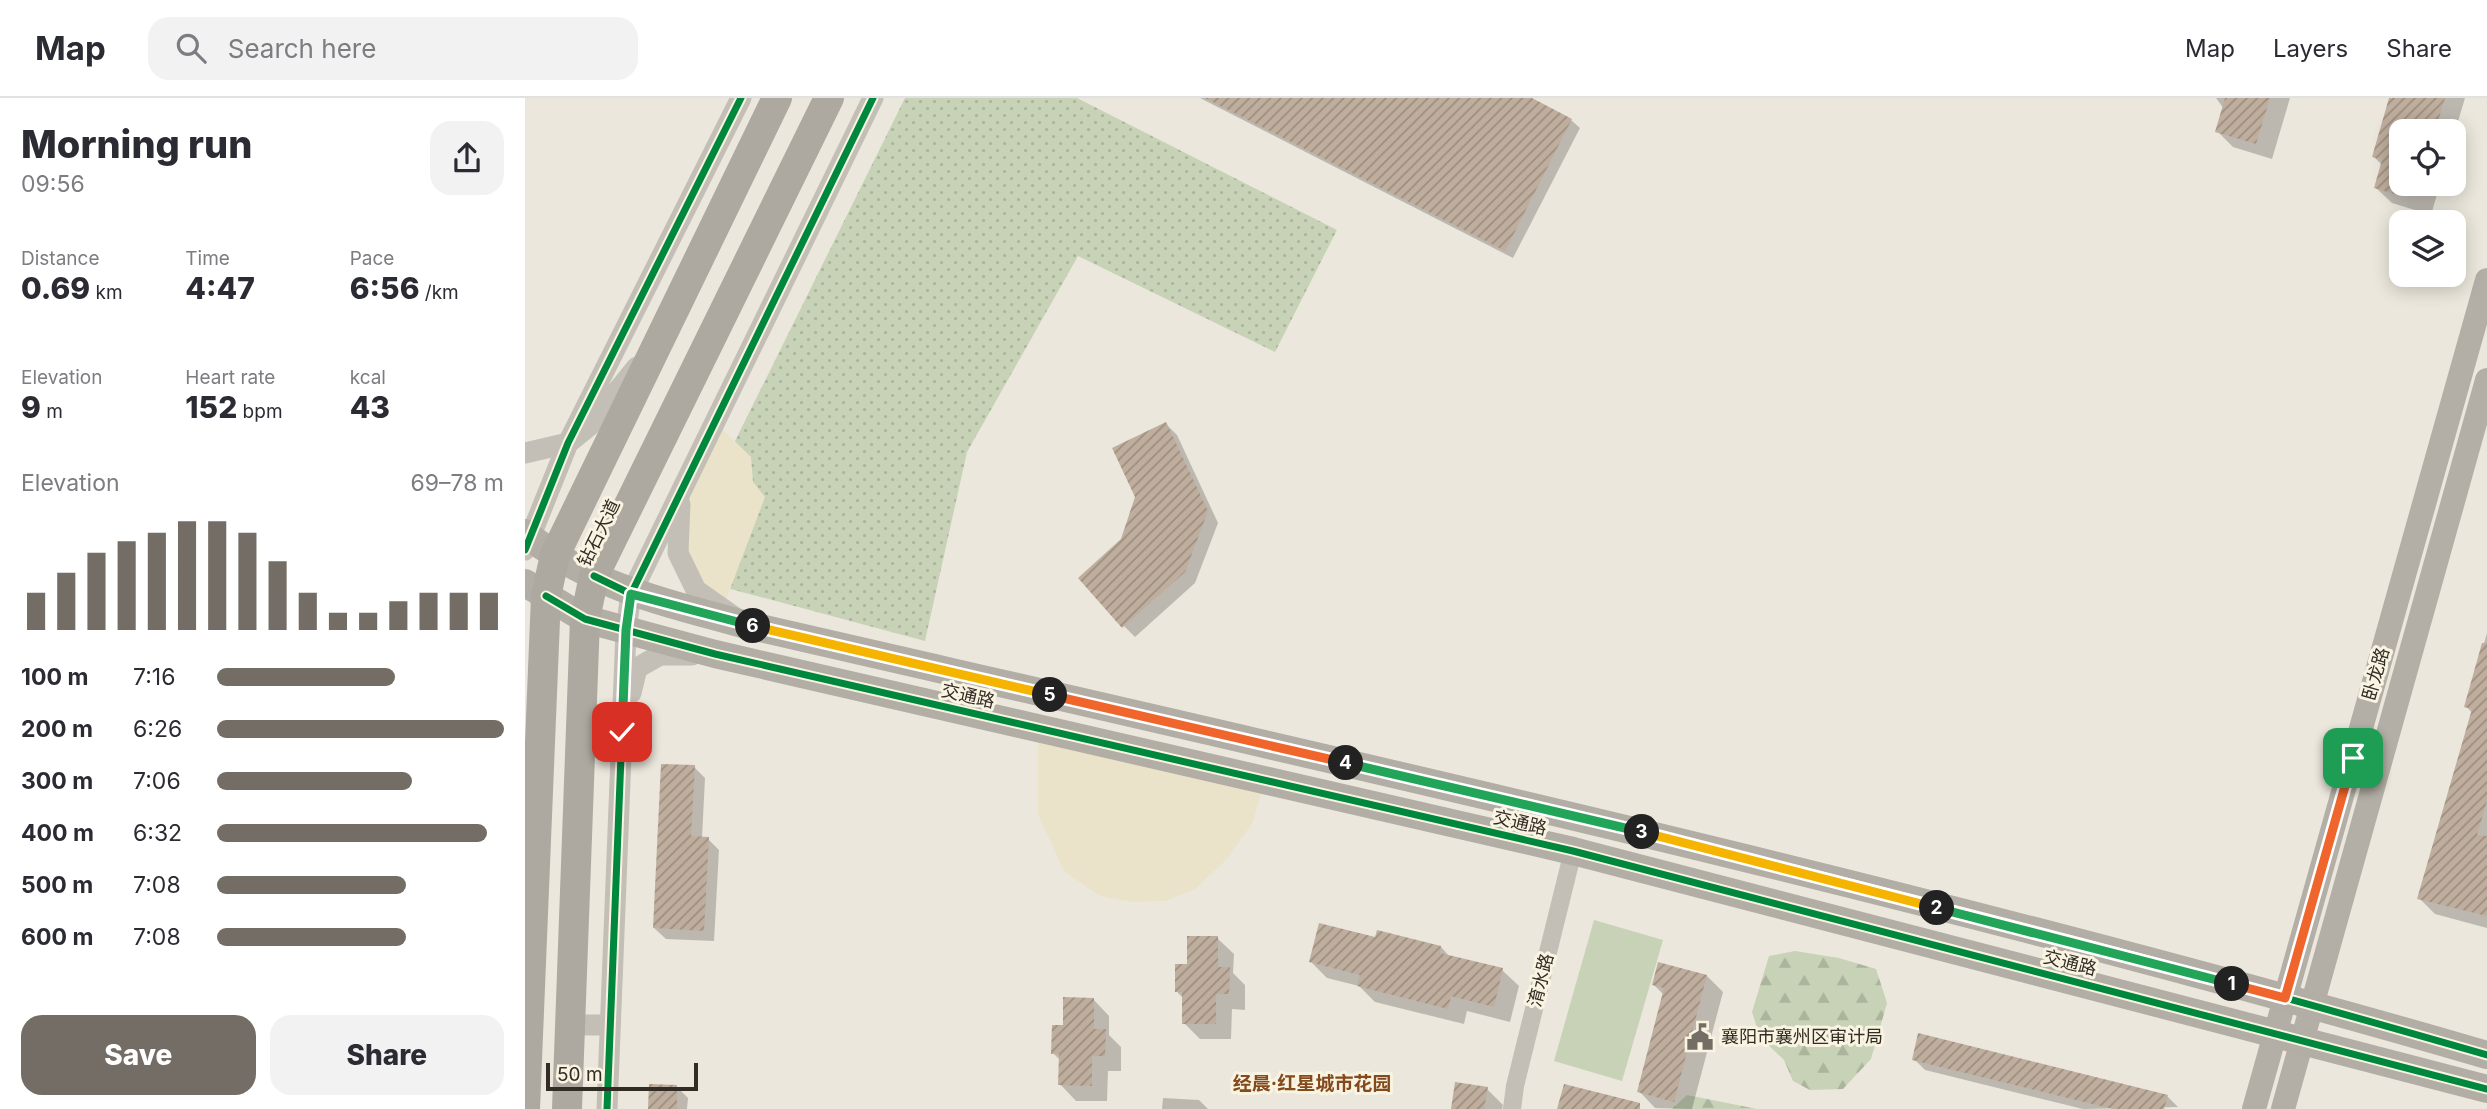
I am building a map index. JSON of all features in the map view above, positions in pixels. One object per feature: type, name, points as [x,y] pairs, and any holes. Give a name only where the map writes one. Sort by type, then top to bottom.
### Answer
[{"type":"highway","name":"钻石大道","points":[[525,1109],[535,590],[555,555],[777,98]]},
{"type":"highway","name":"钻石大道","points":[[567,1109],[585,619],[594,576],[829,98]]},
{"type":"main road","name":"卧龙路","points":[[2299,1002],[2487,280]]},
{"type":"main road","name":"卧龙路","points":[[2254,1109],[2289,1036],[2487,380]]},
{"type":"main road","name":"交通路","points":[[526,540],[631,594],[747,625],[1587,818],[2299,1002],[2487,1055]]},
{"type":"main road","name":"交通路","points":[[535,590],[585,619],[715,654],[1573,851],[2487,1089]]},
{"type":"main road","name":"卧龙路","points":[[2283,1109],[2289,1036]]},
{"type":"street","points":[[526,540],[568,443],[741,98]]},
{"type":"street","points":[[607,1109],[626,630],[631,594],[873,98]]},
{"type":"street","points":[[525,453],[568,443],[589,426],[656,344]]},
{"type":"street","points":[[687,478],[677,516],[678,553],[696,590],[747,625]]},
{"type":"street","points":[[622,732],[637,668],[660,655],[715,654]]},
{"type":"street","name":"淯水路","points":[[1512,1109],[1573,851]]},
{"type":"street","points":[[570,1025],[610,1025]]},
{"type":"green space","points":[[905,98],[1077,98],[1337,230],[1275,352],[1078,256],[967,452],[925,641],[727,588],[689,534]]},
{"type":"green space","points":[[1594,920],[1663,940],[1622,1081],[1554,1061]]},
{"type":"green space","points":[[1795,951],[1839,958],[1876,969],[1887,1003],[1871,1059],[1843,1089],[1810,1090],[1793,1081],[1784,1060],[1760,1037],[1752,1012],[1769,956]]},
{"type":"green space","points":[[1687,1095],[1757,1109],[1672,1109]]},
{"type":"shaded area","points":[[715,422],[751,457],[753,482],[765,497],[723,608],[696,590],[677,516]]},
{"type":"shaded area","points":[[1038,728],[1265,780],[1253,822],[1227,859],[1195,889],[1165,901],[1133,902],[1100,896],[1064,871],[1038,814]]},
{"type":"building","points":[[1205,98],[1532,98],[1572,119],[1505,251]]},
{"type":"building","points":[[2225,98],[2270,98],[2256,144],[2215,132]]},
{"type":"building","points":[[2389,98],[2445,98],[2439,119],[2389,119],[2389,192],[2374,188],[2382,160],[2372,157]]},
{"type":"building","points":[[1166,422],[1208,511],[1185,572],[1122,628],[1078,578],[1121,539],[1135,497],[1112,448]]},
{"type":"building","points":[[2482,643],[2487,643],[2487,801],[2477,835],[2487,836],[2487,916],[2417,899],[2472,709],[2464,707]]},
{"type":"building","points":[[661,764],[695,765],[691,836],[709,837],[704,931],[653,928]]},
{"type":"building","points":[[1319,923],[1375,937],[1377,930],[1441,946],[1440,953],[1503,968],[1494,1007],[1451,996],[1448,1009],[1357,986],[1360,975],[1309,962]]},
{"type":"building","points":[[1187,936],[1218,936],[1218,967],[1230,967],[1229,994],[1216,994],[1216,1024],[1182,1024],[1182,992],[1175,992],[1175,964],[1187,964]]},
{"type":"building","points":[[1658,962],[1707,975],[1674,1102],[1637,1092],[1664,988],[1652,985]]},
{"type":"building","points":[[1063,997],[1094,998],[1094,1029],[1106,1029],[1105,1056],[1092,1056],[1092,1086],[1058,1085],[1059,1054],[1051,1054],[1052,1025],[1063,1025]]},
{"type":"building","points":[[1918,1033],[2168,1095],[2164,1109],[2113,1109],[1912,1060]]},
{"type":"building","points":[[1455,1082],[1488,1087],[1484,1109],[1451,1109]]},
{"type":"building","points":[[649,1084],[677,1085],[677,1109],[648,1109]]},
{"type":"building","points":[[1564,1084],[1640,1103],[1640,1109],[1557,1109]]},
{"type":"cycle path","points":[[525,550],[568,443],[741,98]]},
{"type":"cycle path","points":[[607,1109],[626,630],[631,594],[873,98]]},
{"type":"cycle path","points":[[594,576],[631,594],[747,625],[1402,776],[1838,881],[2055,936],[2487,1055]]},
{"type":"cycle path","points":[[546,596],[585,619],[715,654],[1573,851],[2487,1089]]},
{"type":"place","name":"襄阳市襄州区审计局","points":[[1700,1037]]},
{"type":"district","name":"经晨·红星城市花园","points":[[1312,1083]]},
{"type":"route","points":[[622,732],[626,630],[631,594],[747,625],[1587,818],[2285,998],[2353,758]]}]
